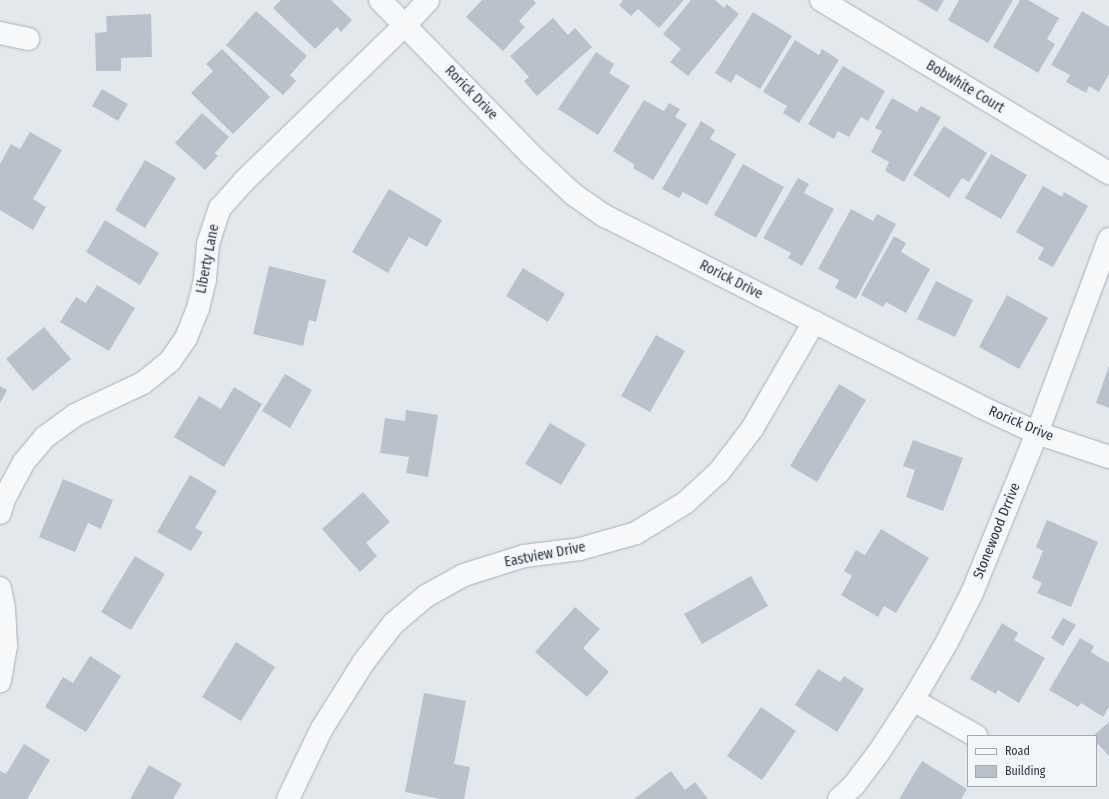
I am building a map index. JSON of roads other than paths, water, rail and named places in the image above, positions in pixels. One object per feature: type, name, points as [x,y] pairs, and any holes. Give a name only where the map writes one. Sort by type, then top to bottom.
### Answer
[{"type":"street","name":"Rorick Drive","points":[[380,0],[531,155],[573,194],[604,216],[979,406],[1037,433],[1109,457]]},
{"type":"street","name":"Liberty Lane","points":[[0,513],[4,499],[24,462],[45,437],[75,415],[143,383],[170,361],[186,338],[198,308],[205,279],[208,244],[220,208],[249,176],[405,25],[428,0]]},
{"type":"street","name":"Bobwhite Court","points":[[821,0],[1109,173]]},
{"type":"street","points":[[0,33],[28,40]]},
{"type":"street","name":"Stonewood Drrive","points":[[839,799],[854,785],[879,752],[913,700],[948,642],[972,593],[1037,433],[1109,239]]},
{"type":"street","name":"Eastview Drive","points":[[288,799],[321,730],[363,663],[393,624],[426,596],[464,574],[524,556],[580,549],[636,533],[685,503],[720,472],[752,429],[814,322]]},
{"type":"street","points":[[0,588],[4,608],[6,646],[0,681]]},
{"type":"street","points":[[913,700],[974,735]]}]
